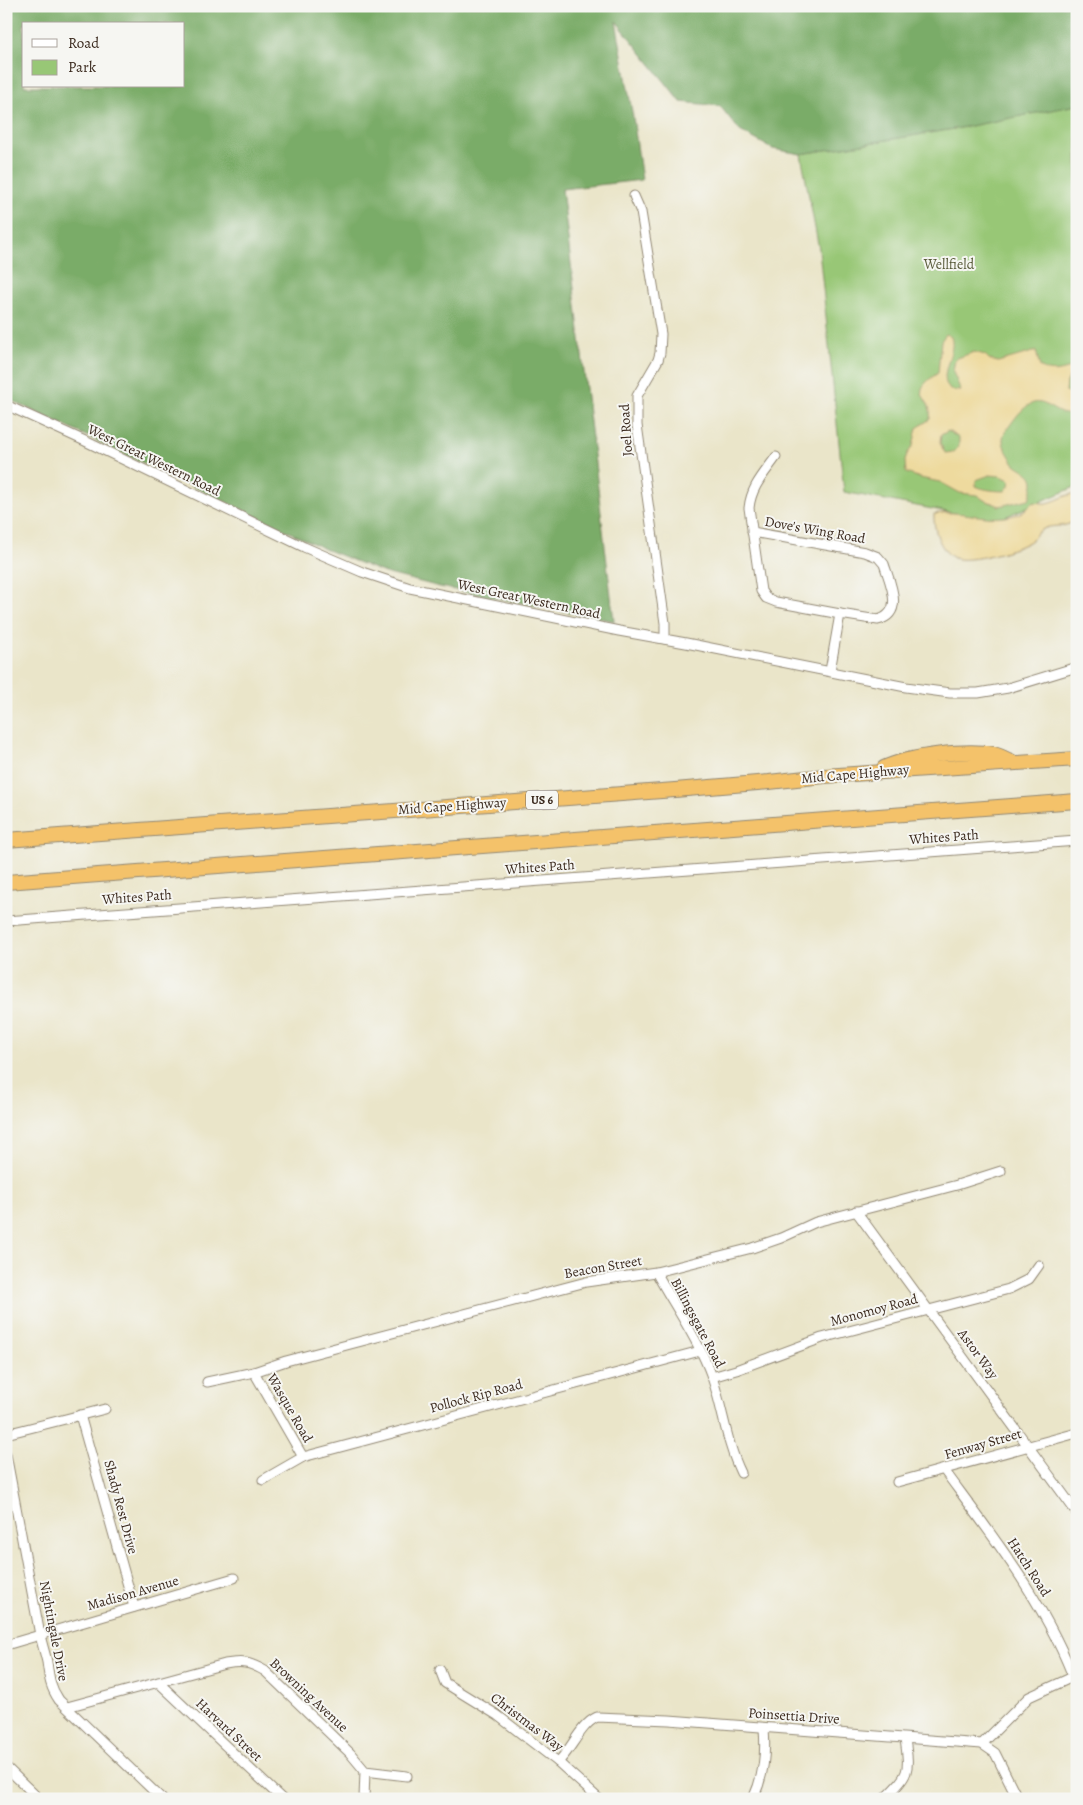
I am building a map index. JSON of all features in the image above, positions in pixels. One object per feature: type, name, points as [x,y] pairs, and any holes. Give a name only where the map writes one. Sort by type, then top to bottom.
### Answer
[{"type":"highway","name":"Mid Cape Highway","points":[[6,840],[675,790],[877,772],[902,760],[944,755],[993,754],[1014,762],[1077,759]]},
{"type":"highway","points":[[6,882],[1077,801]]},
{"type":"street","name":"Joel Road","points":[[634,196],[643,220],[661,334],[660,353],[655,366],[637,396],[636,406],[637,426],[665,623],[665,639]]},
{"type":"street","name":"West Great Western Road","points":[[6,405],[304,546],[362,572],[410,588],[924,690],[964,694],[996,691],[1077,667]]},
{"type":"street","points":[[776,457],[754,487],[750,498],[749,508],[760,586],[763,595],[776,602],[840,614],[830,671]]},
{"type":"street","name":"Dove's Wing Road","points":[[752,532],[865,552],[881,560],[893,594],[894,604],[892,612],[883,619],[878,620],[840,614]]},
{"type":"street","name":"Whites Path","points":[[6,921],[1077,840]]},
{"type":"street","name":"Beacon Street","points":[[207,1382],[254,1372],[286,1361],[586,1282],[656,1272],[752,1248],[781,1238],[816,1222],[957,1185],[1001,1171]]},
{"type":"street","name":"Astor Way","points":[[856,1211],[1077,1513]]},
{"type":"street","name":"Monomoy Road","points":[[712,1377],[822,1338],[1009,1289],[1029,1279],[1039,1265]]},
{"type":"street","name":"Billingsgate Road","points":[[656,1272],[700,1351],[712,1377],[731,1450],[741,1473]]},
{"type":"street","name":"Pollock Rip Road","points":[[264,1480],[303,1458],[700,1351]]},
{"type":"street","name":"Wasque Road","points":[[254,1372],[303,1458]]},
{"type":"street","points":[[6,1434],[104,1409]]},
{"type":"street","name":"Shady Rest Drive","points":[[80,1415],[134,1607]]},
{"type":"street","name":"Fenway Street","points":[[897,1482],[1077,1433]]},
{"type":"street","name":"Nightingale Drive","points":[[6,1454],[48,1680],[52,1690],[67,1707],[162,1799]]},
{"type":"street","name":"Hatch Road","points":[[944,1470],[986,1526],[1032,1595],[1053,1631],[1075,1676],[1077,1687]]},
{"type":"street","name":"Madison Avenue","points":[[6,1645],[234,1578]]},
{"type":"street","name":"Browning Avenue","points":[[67,1707],[225,1664],[237,1662],[250,1663],[265,1671],[350,1753],[365,1771]]},
{"type":"street","name":"Christmas Way","points":[[440,1670],[445,1683],[497,1715],[558,1762],[599,1799]]},
{"type":"street","points":[[1018,1799],[995,1753],[982,1744],[1029,1697],[1075,1676]]},
{"type":"street","name":"Harvard Street","points":[[158,1682],[282,1799]]},
{"type":"street","name":"Poinsettia Drive","points":[[558,1762],[589,1722],[598,1717],[670,1720],[982,1744]]},
{"type":"street","points":[[753,1799],[762,1779],[765,1764],[764,1728]]},
{"type":"street","points":[[884,1799],[904,1780],[907,1772],[905,1739]]},
{"type":"street","points":[[6,1766],[40,1799]]},
{"type":"street","points":[[364,1799],[365,1771],[407,1776]]},
{"type":"green space","points":[[6,6],[1077,6],[1077,105],[960,128],[801,154],[773,149],[740,131],[720,106],[681,102],[616,21],[642,180],[562,189],[614,621],[440,587],[385,573],[325,549],[6,398]]},
{"type":"green space","name":"Wellfield","points":[[1077,105],[1077,486],[995,521],[844,492],[819,249],[801,154],[960,128]]},
{"type":"sand","points":[[946,334],[951,337],[952,344],[945,377],[946,384],[950,390],[961,391],[953,372],[955,359],[974,352],[998,362],[1036,351],[1040,367],[1048,371],[1056,372],[1074,367],[1067,382],[1066,391],[1077,405],[1077,414],[1067,415],[1046,405],[1032,404],[1023,409],[1004,434],[1004,445],[1012,460],[1032,478],[1033,486],[1029,499],[1000,506],[977,495],[960,493],[940,482],[906,473],[905,461],[907,454],[913,446],[917,428],[930,419],[930,411],[922,391],[928,381],[938,373],[941,341]],"holes":[[[948,431],[959,438],[959,446],[954,452],[945,453],[940,443],[941,435]],[[990,475],[1010,480],[1009,486],[1005,491],[976,486],[976,480]]]},
{"type":"sand","points":[[1077,493],[1077,521],[1046,528],[1026,544],[994,555],[970,559],[954,558],[949,555],[938,539],[934,514],[952,513],[996,518],[1005,517],[1021,512],[1032,503],[1047,503]]}]
